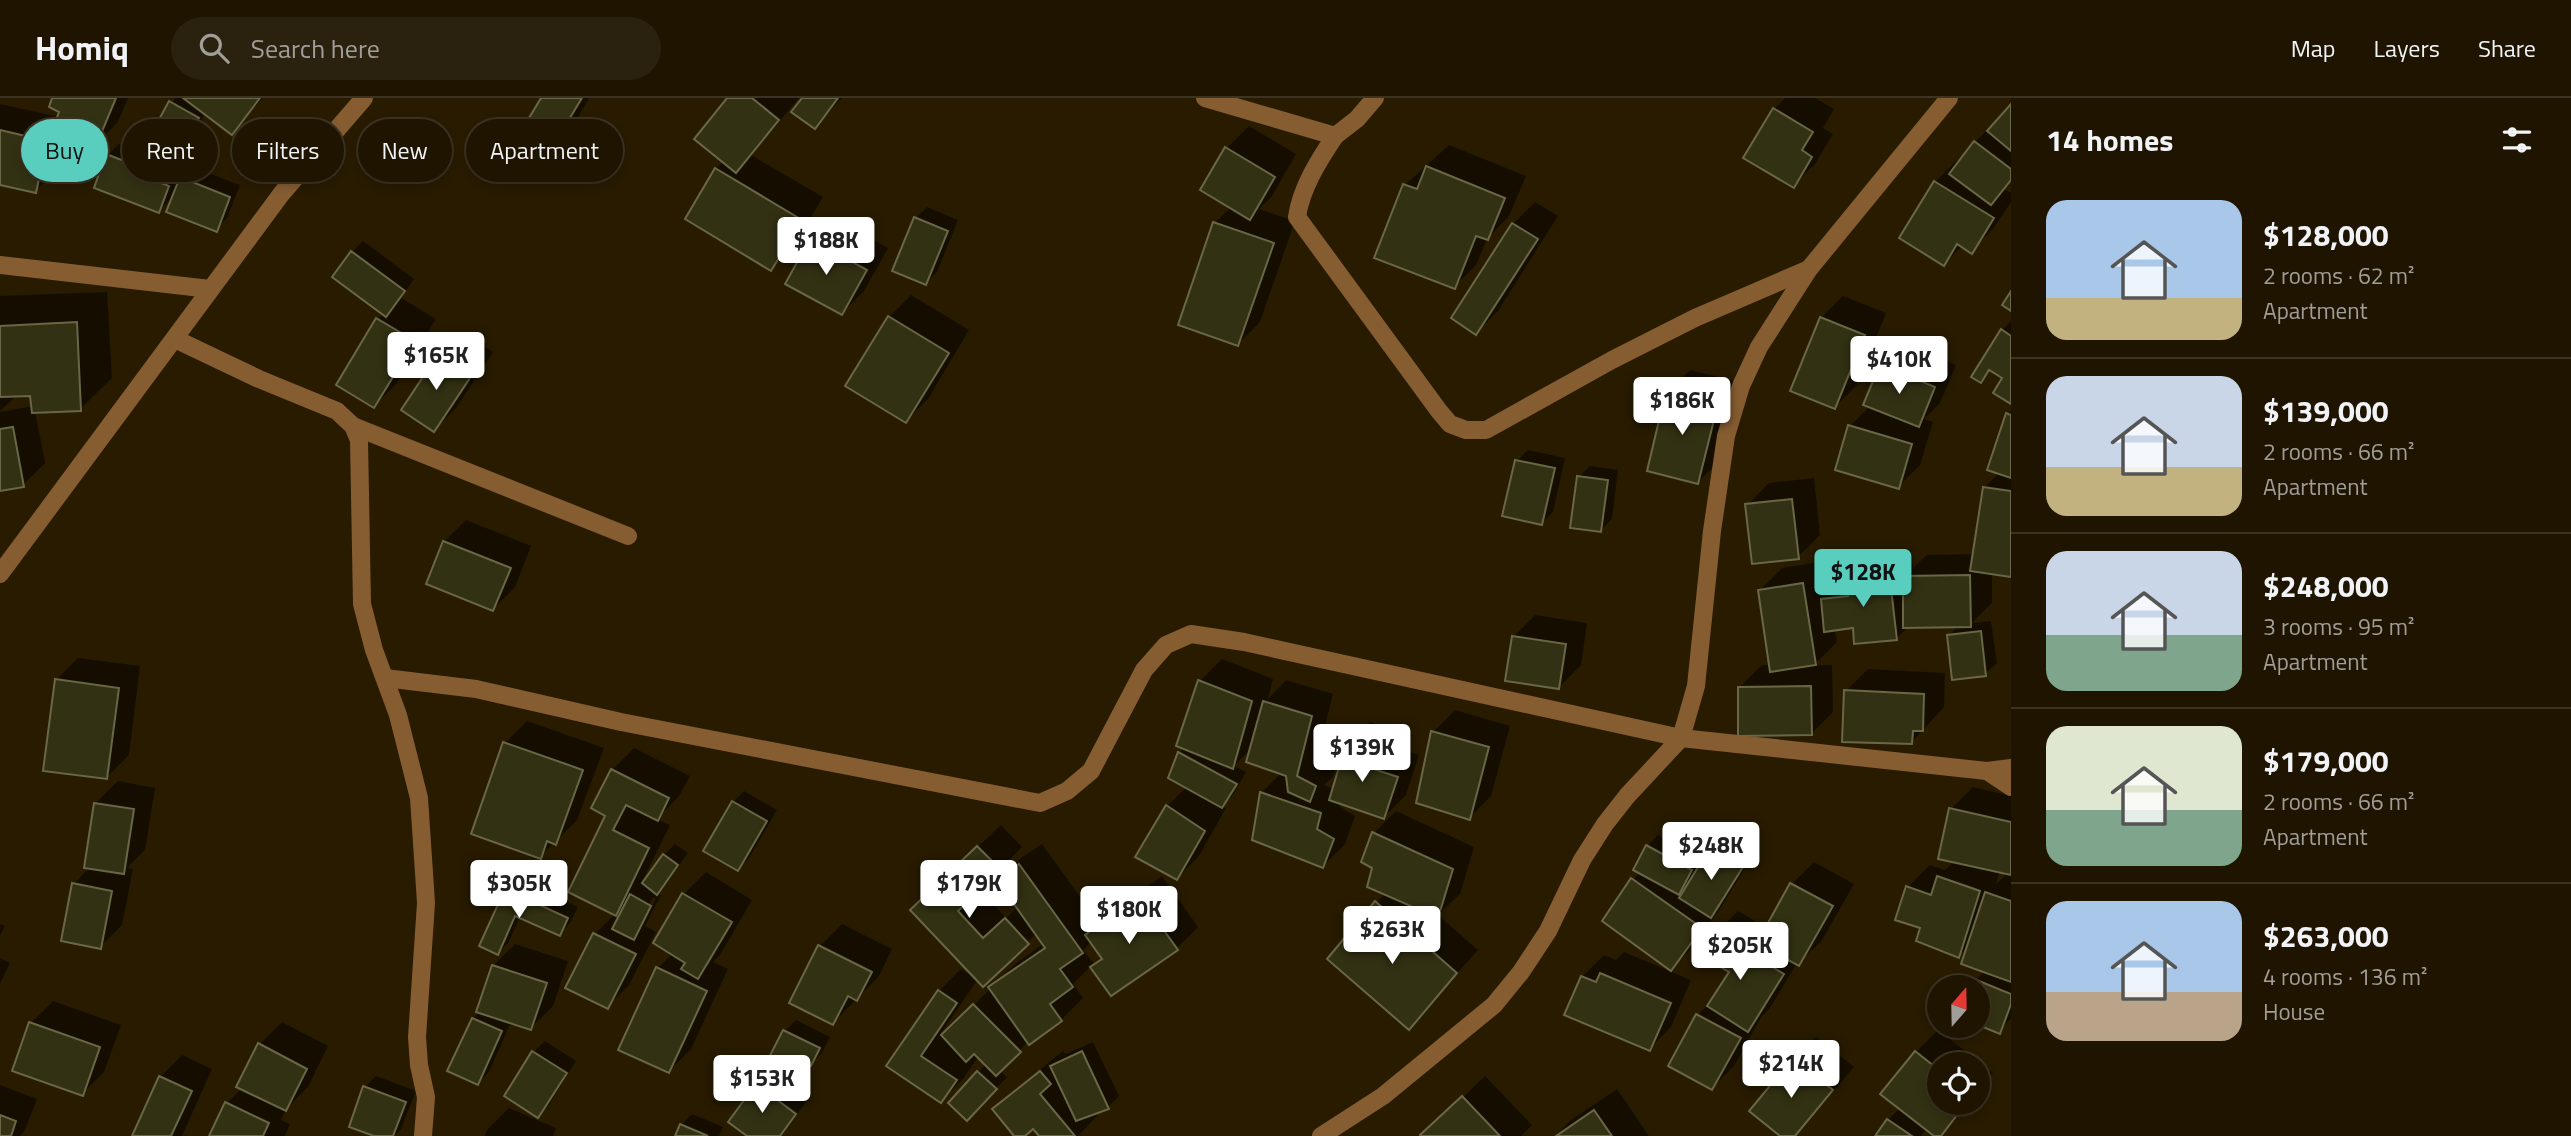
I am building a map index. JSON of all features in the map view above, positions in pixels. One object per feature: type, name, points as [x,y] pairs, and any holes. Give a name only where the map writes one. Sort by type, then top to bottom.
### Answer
[{"type":"street","points":[[0,574],[282,192],[364,98]]},
{"type":"street","points":[[1205,98],[1254,110],[1335,136]]},
{"type":"street","points":[[1375,98],[1357,119],[1335,136],[1299,200],[1297,217],[1416,383],[1450,424],[1466,430],[1486,430],[1612,360],[1695,318],[1809,270]]},
{"type":"street","points":[[1321,1136],[1383,1096],[1494,1005],[1521,972],[1548,931],[1582,860],[1605,824],[1681,738],[1696,686],[1712,531],[1726,436],[1741,386],[1759,347],[1809,270],[1949,98]]},
{"type":"street","points":[[0,265],[210,289]]},
{"type":"street","points":[[175,339],[259,379],[319,402],[337,411],[354,425],[628,536]]},
{"type":"street","points":[[354,425],[361,457],[362,604],[374,650],[398,715],[419,798],[426,903],[417,1037],[419,1065],[426,1097],[423,1136]]},
{"type":"street","points":[[385,678],[476,689],[621,722],[1040,803],[1067,791],[1091,771],[1144,670],[1166,645],[1191,634],[1244,642],[1681,738],[1987,771],[2011,768]]},
{"type":"street","points":[[1987,771],[2011,787]]},
{"type":"building","points":[[52,98],[116,98],[107,119],[56,119],[59,112],[49,107]]},
{"type":"building","points":[[183,98],[260,98],[244,119],[232,119],[232,135],[218,124],[218,119],[211,119]]},
{"type":"building","points":[[541,98],[582,98],[569,119],[528,119]]},
{"type":"building","points":[[727,98],[752,98],[779,120],[736,173],[694,139]]},
{"type":"building","points":[[802,98],[838,98],[815,129],[791,112]]},
{"type":"building","points":[[169,101],[199,118],[198,119],[159,119]]},
{"type":"building","points":[[2011,104],[2011,151],[1987,131]]},
{"type":"building","points":[[1773,108],[1813,132],[1802,150],[1812,157],[1794,188],[1743,158]]},
{"type":"building","points":[[0,130],[21,135],[21,182],[38,182],[36,193],[0,185]]},
{"type":"building","points":[[1974,141],[2011,169],[2011,180],[1991,205],[1949,174]]},
{"type":"building","points":[[1225,147],[1275,177],[1250,220],[1200,190]]},
{"type":"building","points":[[108,155],[122,160],[122,182],[158,182],[169,186],[159,213],[94,188],[96,182],[108,182]]},
{"type":"building","points":[[1426,166],[1505,198],[1488,240],[1476,236],[1455,289],[1374,258],[1403,184],[1417,189]]},
{"type":"building","points":[[715,168],[802,220],[771,271],[685,219]]},
{"type":"building","points":[[1934,181],[1994,218],[1972,254],[1957,244],[1944,266],[1899,238]]},
{"type":"building","points":[[178,182],[192,182],[230,197],[217,232],[166,212]]},
{"type":"building","points":[[914,217],[948,231],[926,285],[892,271]]},
{"type":"building","points":[[1213,222],[1274,243],[1238,346],[1178,325]]},
{"type":"building","points":[[1512,223],[1538,239],[1476,335],[1451,318]]},
{"type":"building","points":[[810,239],[867,270],[842,315],[785,284]]},
{"type":"building","points":[[351,251],[405,291],[386,317],[332,277]]},
{"type":"building","points":[[2011,291],[2011,311],[2002,305]]},
{"type":"building","points":[[888,316],[949,353],[906,423],[845,386]]},
{"type":"building","points":[[1820,317],[1865,335],[1835,409],[1790,391]]},
{"type":"building","points":[[376,318],[415,341],[374,408],[336,385]]},
{"type":"building","points":[[77,322],[81,411],[32,413],[30,396],[0,397],[0,326]]},
{"type":"building","points":[[2001,329],[2011,336],[2011,404],[1993,393],[2002,378],[1989,370],[1981,383],[1971,377]]},
{"type":"building","points":[[439,353],[472,375],[434,432],[401,410]]},
{"type":"building","points":[[1880,364],[1935,387],[1919,427],[1863,405]]},
{"type":"building","points":[[1666,391],[1718,404],[1698,484],[1647,471]]},
{"type":"building","points":[[2006,413],[2011,415],[2011,478],[1987,470]]},
{"type":"building","points":[[1848,425],[1912,444],[1899,489],[1835,470]]},
{"type":"building","points":[[13,427],[24,487],[0,491],[0,429]]},
{"type":"building","points":[[1515,460],[1555,468],[1542,525],[1502,516]]},
{"type":"building","points":[[1577,476],[1608,480],[1601,532],[1570,528]]},
{"type":"building","points":[[1983,487],[2011,491],[2011,577],[1970,571]]},
{"type":"building","points":[[1792,499],[1799,559],[1752,564],[1745,504]]},
{"type":"building","points":[[443,541],[511,568],[493,611],[426,584]]},
{"type":"building","points":[[1889,571],[1897,640],[1854,644],[1853,628],[1824,632],[1821,599],[1848,596],[1845,576]]},
{"type":"building","points":[[1970,575],[1971,627],[1903,628],[1903,576]]},
{"type":"building","points":[[1803,583],[1816,665],[1770,672],[1758,590]]},
{"type":"building","points":[[1981,631],[1986,676],[1952,680],[1947,635]]},
{"type":"building","points":[[1512,636],[1566,644],[1559,689],[1505,681]]},
{"type":"building","points":[[55,679],[119,688],[107,779],[43,771]]},
{"type":"building","points":[[1198,680],[1252,701],[1233,769],[1176,746]]},
{"type":"building","points":[[1811,686],[1812,735],[1738,736],[1738,687]]},
{"type":"building","points":[[1844,690],[1924,694],[1923,731],[1913,731],[1912,744],[1842,742]]},
{"type":"building","points":[[1263,701],[1312,716],[1297,776],[1316,786],[1310,802],[1288,792],[1286,776],[1246,762]]},
{"type":"building","points":[[1431,731],[1489,747],[1470,820],[1416,803]]},
{"type":"building","points":[[503,742],[583,770],[556,845],[547,841],[541,859],[471,834]]},
{"type":"building","points":[[1346,744],[1373,752],[1367,767],[1398,777],[1384,819],[1329,800]]},
{"type":"building","points":[[1178,752],[1237,784],[1222,808],[1168,778]]},
{"type":"building","points":[[611,769],[669,798],[658,821],[626,805],[613,830],[649,848],[616,916],[568,892],[605,816],[591,808]]},
{"type":"building","points":[[1260,792],[1321,813],[1317,829],[1334,839],[1323,868],[1252,840]]},
{"type":"building","points":[[732,801],[767,821],[738,871],[703,851]]},
{"type":"building","points":[[94,803],[134,809],[124,874],[84,868]]},
{"type":"building","points":[[1166,805],[1205,831],[1177,880],[1135,857]]},
{"type":"building","points":[[1949,808],[2011,822],[2011,875],[1938,859]]},
{"type":"building","points":[[1372,832],[1453,869],[1438,918],[1367,887],[1372,868],[1361,862]]},
{"type":"building","points":[[1646,845],[1692,870],[1679,895],[1633,870]]},
{"type":"building","points":[[977,846],[1001,870],[958,911],[983,938],[1005,918],[1029,944],[983,987],[910,910]]},
{"type":"building","points":[[1711,846],[1743,867],[1711,918],[1679,898]]},
{"type":"building","points":[[663,854],[678,865],[657,895],[642,883]]},
{"type":"building","points":[[1019,864],[1083,953],[1060,969],[1073,987],[1050,1004],[1062,1021],[1029,1045],[988,987],[1045,948],[997,880]]},
{"type":"building","points":[[1937,876],[1980,891],[1959,958],[1916,941],[1920,928],[1895,920],[1906,886],[1931,895]]},
{"type":"building","points":[[1631,878],[1702,928],[1671,971],[1602,921]]},
{"type":"building","points":[[72,883],[112,891],[101,949],[61,941]]},
{"type":"building","points":[[1790,883],[1833,906],[1799,966],[1757,943]]},
{"type":"building","points":[[505,889],[568,918],[560,936],[515,916],[498,955],[479,946]]},
{"type":"building","points":[[1985,892],[2011,901],[2011,982],[1961,964]]},
{"type":"building","points":[[682,893],[732,922],[698,979],[681,969],[685,963],[653,943]]},
{"type":"building","points":[[630,894],[651,906],[634,940],[612,929]]},
{"type":"building","points":[[1140,897],[1178,950],[1111,996],[1090,967],[1102,959],[1085,935]]},
{"type":"building","points":[[1375,901],[1457,973],[1409,1030],[1327,959]]},
{"type":"building","points":[[1715,932],[1784,974],[1748,1032],[1707,1006],[1729,972],[1700,955]]},
{"type":"building","points":[[593,933],[636,954],[608,1009],[565,988]]},
{"type":"building","points":[[818,945],[872,972],[857,1001],[848,996],[833,1025],[789,1003]]},
{"type":"building","points":[[492,965],[547,983],[531,1030],[476,1012]]},
{"type":"building","points":[[656,967],[707,991],[669,1073],[618,1050]]},
{"type":"building","points":[[1600,973],[1671,1003],[1650,1051],[1564,1015],[1581,976],[1596,982]]},
{"type":"building","points":[[1990,985],[2011,994],[2011,1004],[2000,1034],[1990,1030]]},
{"type":"building","points":[[938,990],[957,1003],[921,1056],[957,1080],[941,1103],[886,1066]]},
{"type":"building","points":[[973,1004],[1021,1052],[996,1076],[974,1054],[966,1062],[941,1035]]},
{"type":"building","points":[[1696,1014],[1741,1038],[1712,1090],[1668,1066]]},
{"type":"building","points":[[472,1018],[502,1031],[478,1085],[447,1071]]},
{"type":"building","points":[[29,1022],[100,1047],[83,1096],[12,1071]]},
{"type":"building","points":[[783,1030],[820,1048],[811,1066],[796,1058],[781,1088],[759,1077]]},
{"type":"building","points":[[258,1043],[307,1069],[286,1111],[236,1087]]},
{"type":"building","points":[[532,1051],[567,1073],[538,1118],[504,1096]]},
{"type":"building","points":[[1082,1051],[1109,1109],[1076,1121],[1050,1066]]},
{"type":"building","points":[[1915,1051],[1927,1060],[1927,1115],[1957,1115],[1941,1136],[1934,1136],[1880,1094]]},
{"type":"building","points":[[1793,1058],[1833,1090],[1795,1136],[1780,1136],[1749,1111]]},
{"type":"building","points":[[977,1071],[997,1089],[967,1121],[948,1103]]},
{"type":"building","points":[[1040,1071],[1051,1084],[1040,1094],[1075,1136],[1039,1136],[1033,1129],[1025,1136],[1014,1136],[992,1109]]},
{"type":"building","points":[[159,1076],[192,1091],[171,1136],[132,1136]]},
{"type":"building","points":[[756,1084],[796,1114],[780,1136],[747,1136],[728,1122]]},
{"type":"building","points":[[363,1086],[406,1102],[393,1136],[374,1136],[349,1127]]},
{"type":"building","points":[[1462,1096],[1500,1136],[1420,1136],[1420,1135]]},
{"type":"building","points":[[225,1102],[269,1123],[263,1136],[209,1136]]},
{"type":"building","points":[[1594,1110],[1612,1136],[1556,1136]]},
{"type":"building","points":[[0,1115],[16,1121],[11,1136],[0,1136]]},
{"type":"building","points":[[1887,1119],[1912,1136],[1875,1136]]},
{"type":"building","points":[[680,1124],[708,1136],[675,1136]]}]
